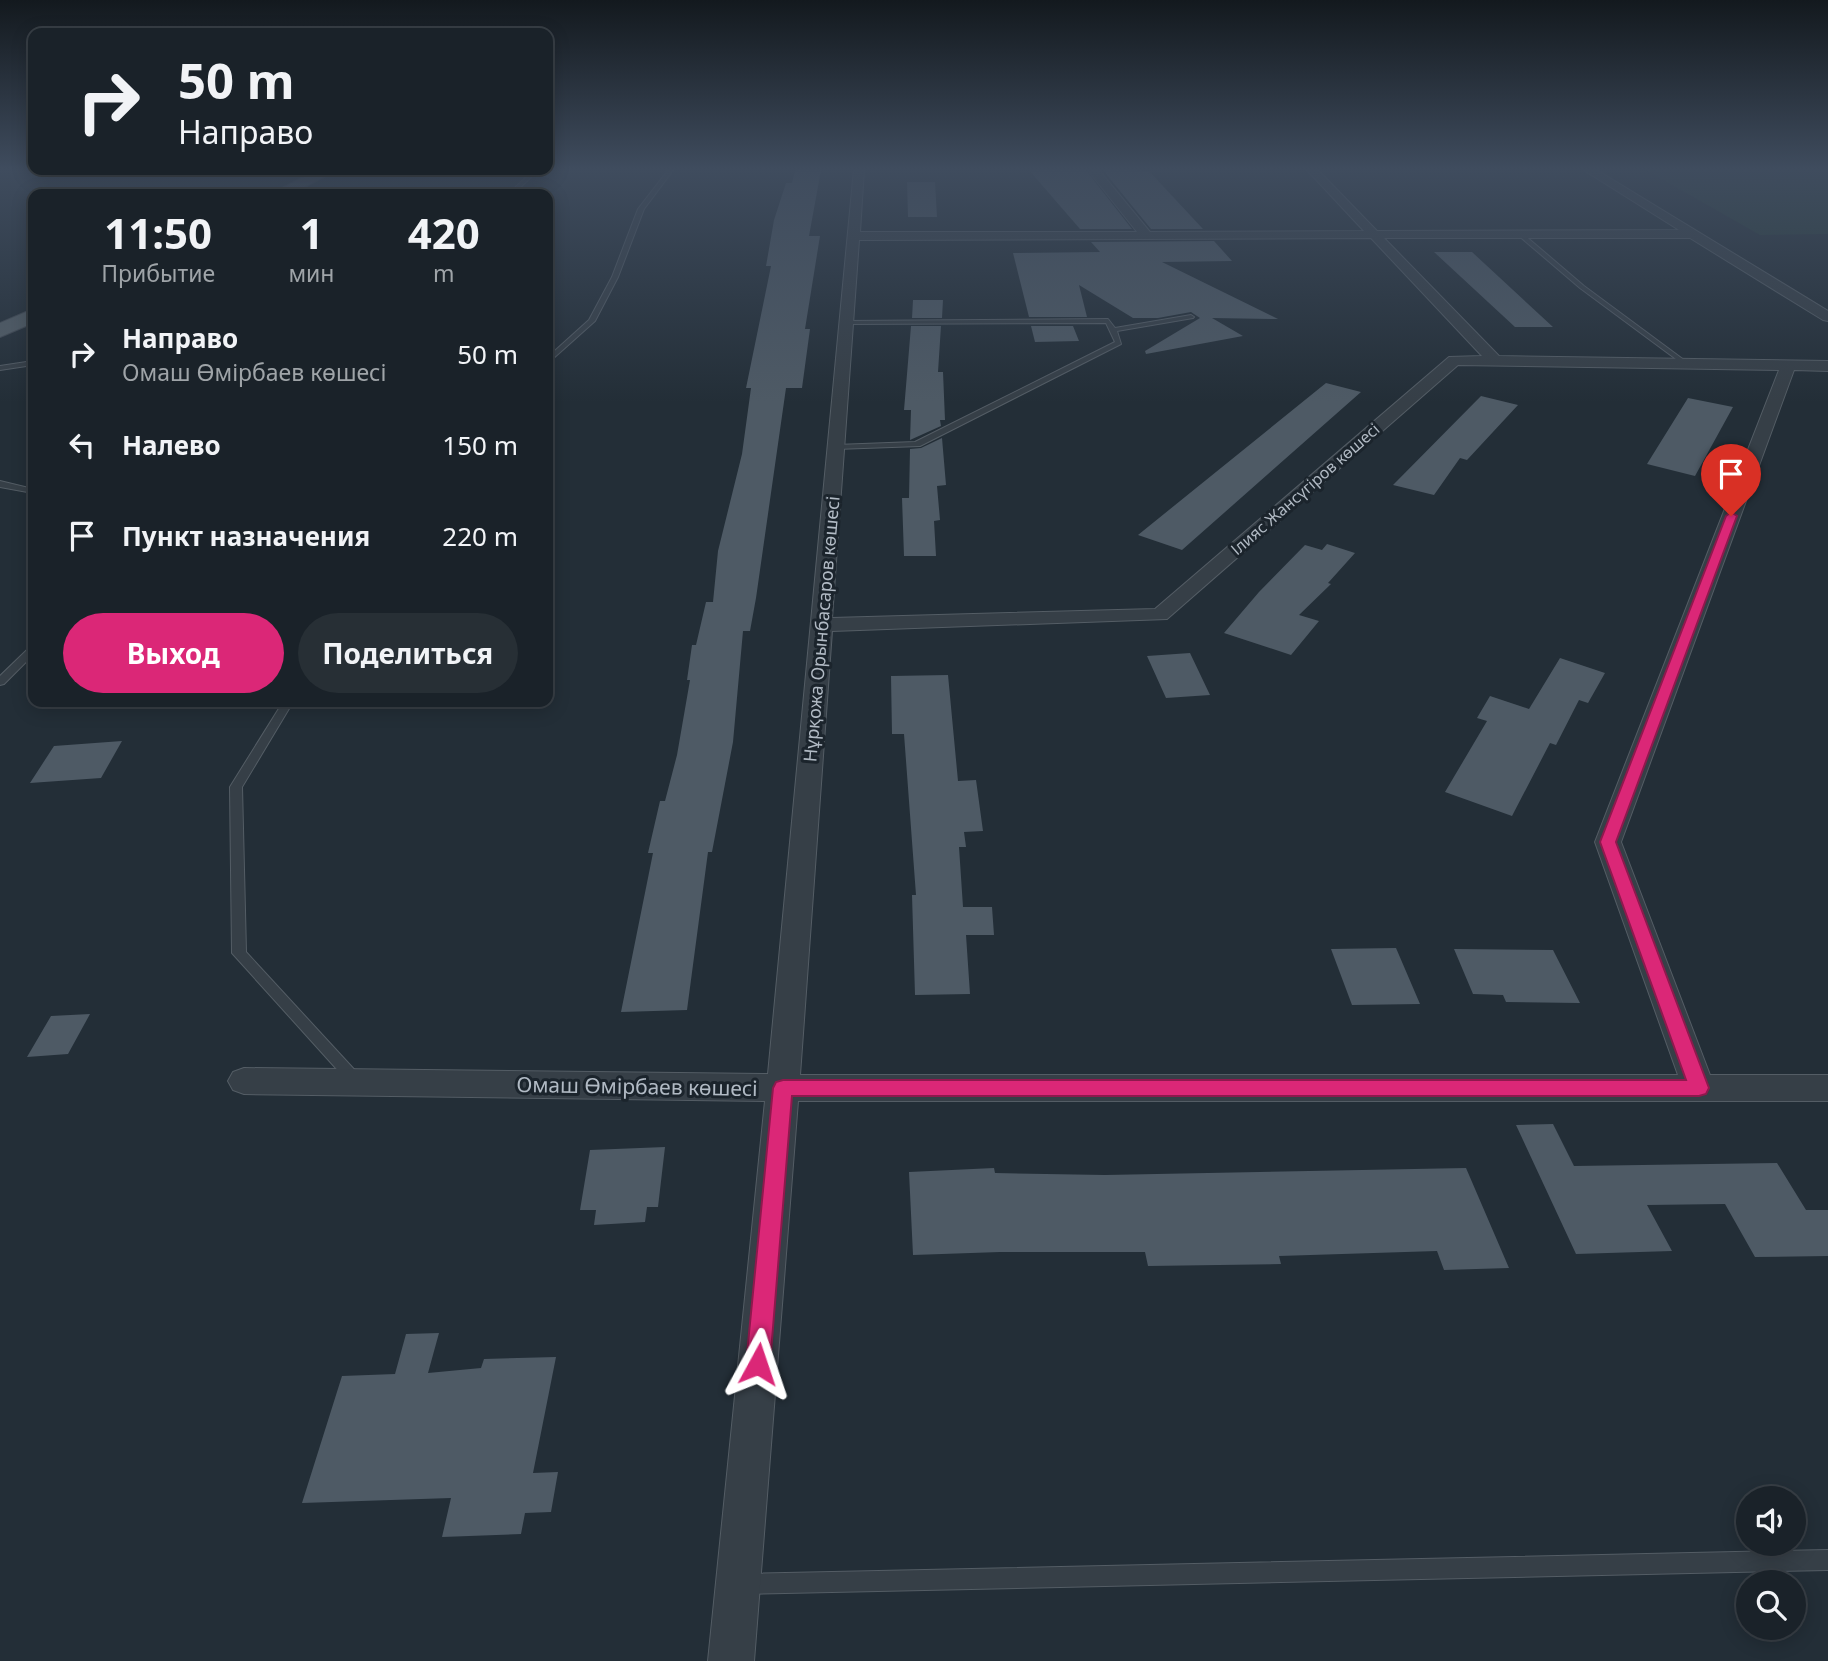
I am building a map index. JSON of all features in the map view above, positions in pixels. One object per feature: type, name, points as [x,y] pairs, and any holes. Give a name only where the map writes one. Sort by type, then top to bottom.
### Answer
[{"type":"main road","points":[[0,331],[28,317]]},
{"type":"street","name":"Нұрқожа Орынбасаров көшесі","points":[[731,1661],[783,1088],[852,247]]},
{"type":"street","points":[[1386,247],[1495,361]]},
{"type":"street","points":[[1713,247],[1828,317]]},
{"type":"street","name":"Ілияс Жансүгіров көшесі","points":[[821,625],[1160,615],[1454,360],[1828,366]]},
{"type":"street","points":[[1699,1088],[1608,842],[1788,365]]},
{"type":"street","name":"Омаш Өмірбаев көшесі","points":[[244,1081],[783,1088],[1828,1088]]},
{"type":"lane","points":[[553,356],[592,321],[615,277],[627,247]]},
{"type":"lane","points":[[1535,247],[1582,287],[1686,364]]},
{"type":"lane","points":[[1113,330],[1191,317]]},
{"type":"lane","points":[[836,447],[917,444],[1119,343],[1108,321],[846,322]]},
{"type":"lane","points":[[0,368],[28,364]]},
{"type":"lane","points":[[0,484],[28,490]]},
{"type":"lane","points":[[0,681],[28,655]]},
{"type":"lane","points":[[285,707],[236,787],[239,953],[358,1082]]},
{"type":"lane","points":[[738,1584],[1828,1560]]},
{"type":"building","points":[[769,247],[818,247],[805,329],[810,329],[802,388],[786,388],[756,598],[750,631],[743,631],[733,742],[712,852],[708,852],[687,1010],[621,1012],[653,853],[648,853],[660,801],[665,801],[677,755],[690,680],[687,680],[692,645],[696,645],[706,602],[713,602],[718,551],[742,454],[751,388],[746,388],[771,266],[766,266]]},
{"type":"building","points":[[1095,247],[1219,247],[1232,261],[1162,262],[1278,319],[1212,318],[1243,336],[1146,354],[1145,351],[1200,318],[1191,312],[1158,318],[1133,318],[1079,285],[1087,317],[1029,317],[1013,253],[1100,252]]},
{"type":"building","points":[[1434,252],[1472,252],[1553,327],[1515,327]]},
{"type":"building","points":[[913,300],[943,300],[942,318],[912,318]]},
{"type":"building","points":[[911,326],[941,326],[938,372],[943,372],[945,420],[940,420],[941,426],[910,440],[911,410],[904,410]]},
{"type":"building","points":[[1031,326],[1073,326],[1079,341],[1035,342]]},
{"type":"building","points":[[1326,383],[1361,392],[1182,550],[1138,535]]},
{"type":"building","points":[[1481,396],[1518,405],[1467,460],[1460,458],[1434,495],[1393,485]]},
{"type":"building","points":[[1688,398],[1733,407],[1695,476],[1647,464]]},
{"type":"building","points":[[942,438],[946,485],[937,486],[940,520],[934,521],[936,556],[904,556],[902,498],[909,498],[910,449],[921,448]]},
{"type":"building","points":[[1327,544],[1355,553],[1328,583],[1331,584],[1299,615],[1319,621],[1291,655],[1224,633],[1305,545],[1322,550]]},
{"type":"building","points":[[1190,653],[1210,695],[1166,698],[1147,656]]},
{"type":"building","points":[[1560,658],[1605,673],[1588,703],[1579,700],[1556,745],[1550,743],[1512,816],[1445,792],[1487,721],[1477,718],[1490,696],[1529,709]]},
{"type":"building","points":[[948,675],[958,781],[976,780],[983,831],[964,832],[966,847],[959,847],[963,907],[992,907],[994,935],[966,935],[970,994],[915,995],[912,895],[916,895],[904,734],[892,734],[891,676]]},
{"type":"building","points":[[122,741],[101,778],[30,783],[54,746]]},
{"type":"building","points":[[1396,948],[1420,1004],[1352,1005],[1331,949]]},
{"type":"building","points":[[1454,949],[1553,950],[1580,1003],[1506,1002],[1503,995],[1473,994]]},
{"type":"building","points":[[90,1014],[68,1054],[27,1057],[51,1016]]},
{"type":"building","points":[[1553,1124],[1574,1166],[1777,1163],[1806,1210],[1828,1210],[1828,1256],[1755,1257],[1725,1204],[1647,1205],[1672,1251],[1576,1254],[1516,1125]]},
{"type":"building","points":[[665,1147],[658,1207],[647,1207],[645,1222],[594,1225],[596,1210],[580,1210],[590,1150]]},
{"type":"building","points":[[994,1168],[995,1173],[1105,1175],[1466,1168],[1509,1268],[1444,1270],[1437,1251],[1279,1256],[1281,1264],[1148,1266],[1145,1252],[913,1255],[909,1172]]},
{"type":"building","points":[[439,1333],[428,1373],[481,1368],[484,1359],[556,1357],[533,1473],[558,1472],[551,1512],[525,1513],[521,1534],[442,1537],[451,1498],[302,1503],[342,1376],[395,1374],[406,1334]]},
{"type":"route","points":[[758,1364],[783,1088],[1699,1088],[1608,842],[1731,516]]}]
